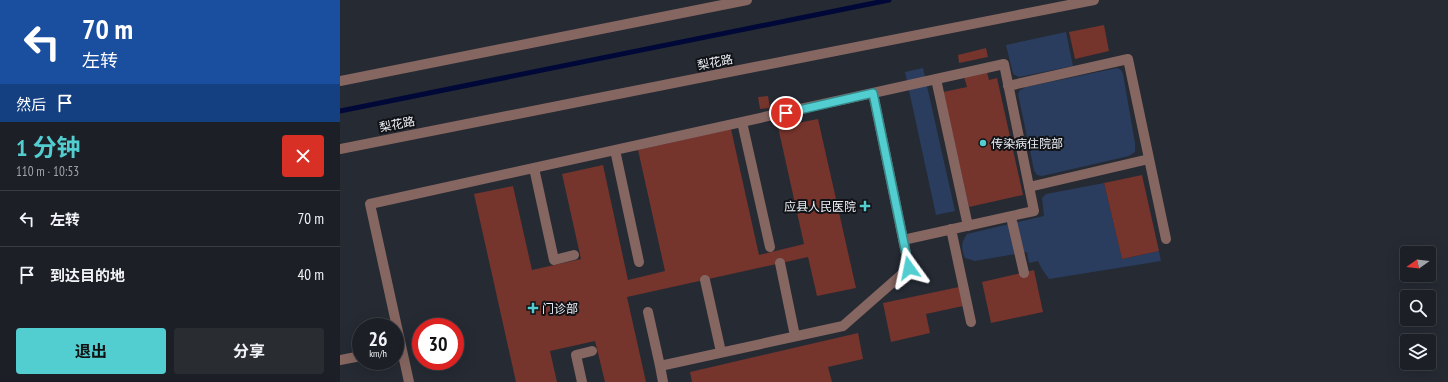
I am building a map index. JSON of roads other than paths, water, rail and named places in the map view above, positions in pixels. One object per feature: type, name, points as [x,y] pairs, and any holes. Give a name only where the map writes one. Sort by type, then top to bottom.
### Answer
[{"type":"street","points":[[340,80],[747,0]]},
{"type":"street","name":"梨花路","points":[[340,149],[1094,0]]},
{"type":"street","points":[[1008,86],[1128,59],[1166,239]]},
{"type":"street","points":[[392,318],[370,204],[1004,64],[1034,212],[903,240]]},
{"type":"street","points":[[936,79],[968,226]]},
{"type":"street","points":[[660,366],[843,326],[909,268],[873,93]]},
{"type":"street","points":[[742,122],[770,247]]},
{"type":"street","points":[[615,150],[639,262]]},
{"type":"street","points":[[1029,187],[1149,159]]},
{"type":"street","points":[[534,168],[554,260],[574,255]]},
{"type":"street","points":[[1011,216],[1024,273]]},
{"type":"street","points":[[951,229],[971,322]]},
{"type":"street","points":[[780,263],[795,336]]},
{"type":"street","points":[[705,280],[721,352]]},
{"type":"street","points":[[648,312],[663,382]]},
{"type":"street","points":[[582,382],[576,355],[592,351]]},
{"type":"street","points":[[340,360],[352,358]]},
{"type":"street","points":[[404,366],[409,382]]},
{"type":"waterway","points":[[340,111],[889,0]]},
{"type":"place","name":"传染病住院部","points":[[983,143]]},
{"type":"place","name":"应县人民医院","points":[[865,206]]},
{"type":"place","name":"门诊部","points":[[533,308]]}]
